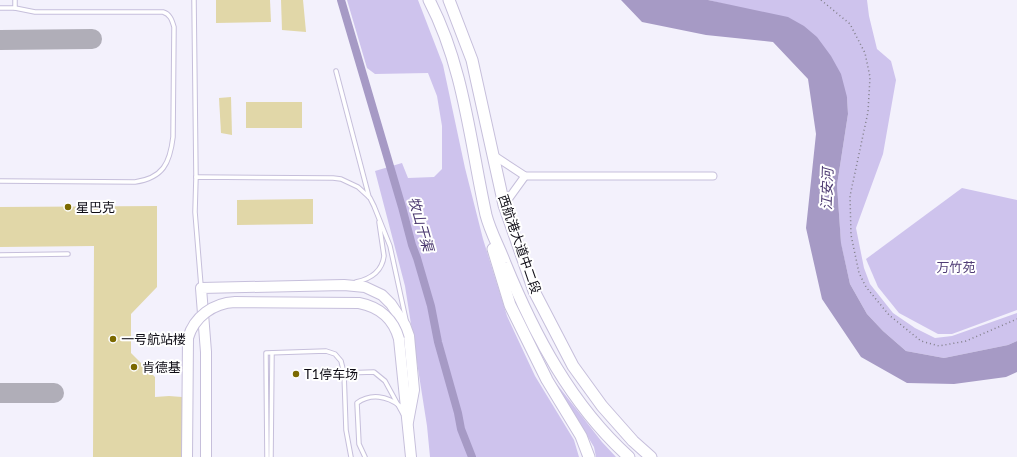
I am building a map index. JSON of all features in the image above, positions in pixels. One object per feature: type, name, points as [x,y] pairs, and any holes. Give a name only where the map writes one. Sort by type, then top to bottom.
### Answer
[{"type":"main road","name":"西航港大道中二段","points":[[429,0],[439,20],[458,76],[487,217],[519,298],[561,376],[587,413],[629,457]]},
{"type":"main road","name":"西航港大道中二段","points":[[449,0],[472,60],[487,122],[504,205],[534,291],[573,366],[602,406],[633,441],[651,457]]},
{"type":"main road","points":[[487,217],[495,257],[510,304],[547,380],[581,436],[590,457]]},
{"type":"main road","points":[[206,457],[206,352],[201,288],[344,285],[365,287],[382,295],[398,314],[404,337],[411,457]]},
{"type":"main road","points":[[188,457],[188,338],[197,321],[210,309],[221,304],[235,302],[359,303],[370,306],[388,317],[404,337]]},
{"type":"main road","points":[[409,429],[414,457]]},
{"type":"street","points":[[493,155],[525,176],[713,176]]},
{"type":"street","points":[[504,205],[525,176]]},
{"type":"lane","points":[[15,0],[15,8]]},
{"type":"lane","points":[[194,0],[195,212],[201,288]]},
{"type":"lane","points":[[0,8],[15,8],[35,12],[163,12],[167,13],[171,18],[174,27],[172,150],[164,167],[155,177],[135,182],[0,182]]},
{"type":"lane","points":[[336,71],[370,198],[390,246],[404,337]]},
{"type":"lane","points":[[196,176],[333,178],[350,182],[370,198]]},
{"type":"lane","points":[[344,285],[375,275],[380,268],[384,256],[378,217]]},
{"type":"lane","points":[[0,255],[68,254]]},
{"type":"lane","points":[[266,457],[266,353],[326,351],[335,354],[341,361],[344,373],[346,430],[351,457]]},
{"type":"lane","points":[[271,457],[272,353]]},
{"type":"lane","points":[[344,373],[374,372],[385,381],[400,406],[409,429]]},
{"type":"lane","points":[[365,457],[359,444],[357,402],[368,397],[392,400],[400,406]]},
{"type":"path","points":[[821,0],[850,24],[865,53],[870,77],[868,112],[850,196],[851,235],[859,273],[866,287],[889,315],[921,341],[939,346],[966,341],[1017,319]]},
{"type":"green space","points":[[347,0],[418,0],[443,65],[465,168],[483,239],[507,316],[535,376],[574,440],[579,457],[430,457],[427,426],[405,286],[375,171],[402,163],[408,178],[434,177],[442,169],[442,126],[437,96],[428,73],[375,74],[367,68]]},
{"type":"green space","points":[[708,0],[867,0],[869,16],[877,49],[891,61],[896,80],[883,154],[856,228],[864,268],[870,284],[893,313],[915,328],[935,338],[952,336],[1017,313],[1017,341],[1008,345],[944,358],[906,351],[883,331],[867,314],[850,284],[841,244],[837,185],[848,114],[847,97],[732,6]]},
{"type":"green space","name":"万竹苑","points":[[962,188],[1017,200],[1017,310],[952,334],[938,334],[899,313],[878,287],[866,259]]},
{"type":"green space","points":[[552,378],[602,442],[616,457],[596,457],[594,447]]},
{"type":"water","name":"江安河","points":[[621,0],[708,0],[788,17],[804,26],[817,37],[831,56],[841,74],[847,97],[848,114],[837,185],[841,243],[850,284],[867,314],[883,331],[906,351],[944,358],[1008,345],[1017,341],[1017,372],[1006,377],[954,384],[907,383],[861,357],[822,299],[806,228],[816,134],[808,79],[773,42],[706,35],[642,22]]},
{"type":"building","points":[[216,0],[270,0],[271,22],[216,23]]},
{"type":"building","points":[[281,0],[303,0],[306,32],[282,30]]},
{"type":"building","points":[[231,97],[232,135],[221,133],[219,98]]},
{"type":"building","points":[[246,102],[302,102],[302,128],[246,128]]},
{"type":"building","points":[[313,199],[313,224],[237,225],[237,200]]},
{"type":"building","name":"一号航站楼","points":[[157,206],[157,287],[131,314],[131,353],[155,377],[155,397],[182,397],[182,457],[93,457],[94,246],[0,247],[0,207]]},
{"type":"waterway","name":"牧山干渠","points":[[341,0],[431,306],[438,342],[461,429],[472,457]]},
{"type":"taxiway","points":[[0,40],[92,39]]},
{"type":"taxiway","points":[[0,393],[54,393]]},
{"type":"place","name":"星巴克","points":[[68,207]]},
{"type":"place","name":"一号航站楼","points":[[113,339]]},
{"type":"place","name":"肯德基","points":[[134,367]]},
{"type":"place","name":"T1停车场","points":[[296,374]]}]
